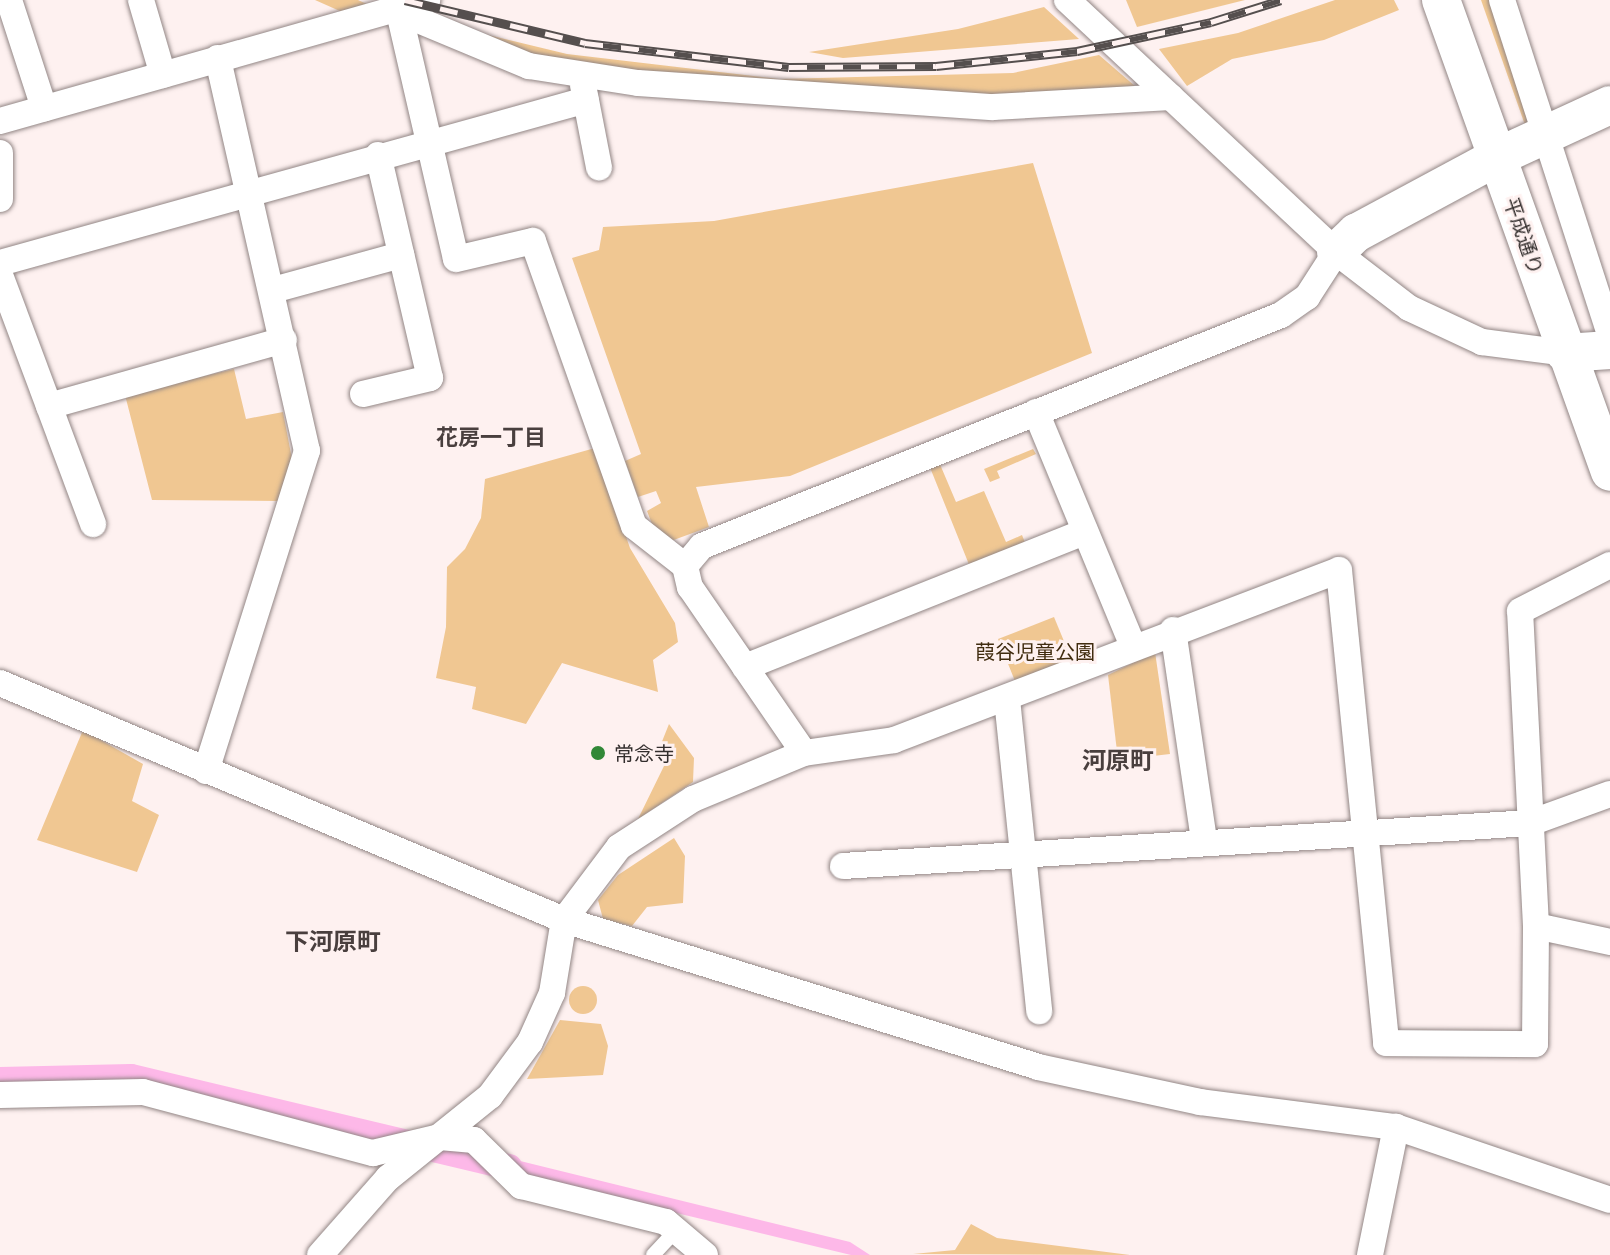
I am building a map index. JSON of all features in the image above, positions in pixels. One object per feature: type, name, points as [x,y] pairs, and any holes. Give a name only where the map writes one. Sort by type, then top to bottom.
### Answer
[{"type":"street","points":[[9,0],[44,108]]},
{"type":"street","points":[[141,0],[163,75]]},
{"type":"street","points":[[399,12],[427,0]]},
{"type":"street","points":[[1067,0],[1336,252],[1409,308],[1482,342],[1565,353],[1610,350]]},
{"type":"street","name":"平成通り","points":[[1441,0],[1610,472]]},
{"type":"street","points":[[1502,0],[1610,334]]},
{"type":"street","points":[[0,121],[374,12],[399,12],[529,66],[759,93],[993,107],[1171,97]]},
{"type":"street","points":[[399,12],[456,259],[533,241],[634,526],[685,566],[690,587],[804,753]]},
{"type":"street","points":[[206,771],[307,451],[252,191],[218,58]]},
{"type":"street","points":[[581,74],[599,167]]},
{"type":"street","points":[[0,263],[428,141],[586,100]]},
{"type":"street","points":[[685,566],[702,546],[1281,315],[1307,297],[1336,252],[1356,233],[1497,157],[1610,105]]},
{"type":"street","points":[[0,153],[0,199]]},
{"type":"street","points":[[363,394],[430,378],[378,155]]},
{"type":"street","points":[[273,290],[401,255]]},
{"type":"street","points":[[0,275],[93,524]]},
{"type":"street","points":[[49,406],[284,340]]},
{"type":"street","points":[[1036,412],[1133,646]]},
{"type":"street","points":[[745,667],[1085,532]]},
{"type":"street","points":[[320,1255],[388,1178],[490,1096],[530,1042],[552,993],[564,920],[619,847],[693,799],[804,753],[894,740],[1007,699],[1173,630],[1339,570],[1369,830],[1386,1043],[1535,1044],[1536,926],[1520,611],[1610,565]]},
{"type":"street","points":[[1173,630],[1204,841]]},
{"type":"street","points":[[0,683],[564,920],[1038,1067],[1200,1102],[1396,1127],[1610,1200]]},
{"type":"street","points":[[1007,699],[1026,852],[1039,1011]]},
{"type":"street","points":[[843,866],[1369,830],[1530,823],[1610,794]]},
{"type":"street","points":[[1536,926],[1610,942]]},
{"type":"street","points":[[0,1095],[143,1092],[373,1153],[440,1137],[474,1140],[521,1186],[666,1222],[705,1255]]},
{"type":"street","points":[[1370,1255],[1396,1127]]},
{"type":"lane","points":[[653,1255],[676,1230]]},
{"type":"green space","points":[[315,0],[358,0],[369,5],[342,12]]},
{"type":"green space","points":[[1126,0],[1245,0],[1137,27]]},
{"type":"green space","points":[[1335,0],[1394,0],[1399,10],[1324,40],[1232,59],[1187,86],[1159,49],[1238,33]]},
{"type":"green space","points":[[1481,0],[1491,0],[1533,122],[1525,125]]},
{"type":"green space","points":[[1044,7],[1079,39],[843,58],[809,52],[958,29]]},
{"type":"green space","points":[[455,27],[567,54],[779,79],[1013,73],[1099,55],[1143,93],[994,100],[753,87],[528,56]]},
{"type":"green space","points":[[1033,163],[1092,353],[790,476],[696,487],[709,527],[660,545],[647,511],[661,503],[656,491],[638,497],[625,461],[641,454],[572,258],[599,250],[603,227],[714,221]]},
{"type":"green space","points":[[234,369],[246,419],[283,412],[292,459],[278,501],[152,500],[125,395]]},
{"type":"green space","points":[[595,448],[630,548],[675,623],[678,642],[653,660],[658,692],[562,663],[526,724],[472,709],[476,687],[436,678],[446,627],[447,567],[465,549],[481,518],[485,479]]},
{"type":"green space","points":[[1033,449],[1036,454],[997,471],[1000,478],[990,482],[984,469]]},
{"type":"green space","points":[[939,462],[956,502],[984,491],[1006,542],[1022,535],[1026,545],[970,567],[929,465]]},
{"type":"green space","name":"葭谷児童公園","points":[[1054,617],[1073,663],[1017,686],[998,639]]},
{"type":"green space","points":[[1155,652],[1170,754],[1118,760],[1108,675]]},
{"type":"green space","points":[[669,724],[694,758],[693,782],[638,819],[664,766],[661,744]]},
{"type":"green space","points":[[83,730],[143,764],[132,801],[159,815],[137,872],[37,840]]},
{"type":"green space","points":[[674,838],[685,856],[683,903],[647,907],[632,926],[603,919],[598,900],[618,875]]},
{"type":"green space","points":[[583,986],[593,990],[597,1000],[593,1010],[583,1014],[573,1010],[569,1000],[573,990]]},
{"type":"green space","points":[[560,1020],[601,1024],[608,1046],[603,1075],[527,1079]]},
{"type":"green space","points":[[971,1224],[997,1238],[1130,1255],[913,1254],[955,1250]]},
{"type":"shaded area","points":[[508,1158],[850,1242],[870,1255],[851,1255],[518,1175]]},
{"type":"waterway","points":[[0,1080],[131,1077],[509,1167]]},
{"type":"railway","points":[[405,0],[585,43],[789,67],[936,66],[1077,51],[1211,22],[1281,0]]},
{"type":"place","name":"常念寺","points":[[598,753]]},
{"type":"district","name":"花房一丁目","points":[[491,437]]},
{"type":"district","name":"河原町","points":[[1118,760]]},
{"type":"district","name":"下河原町","points":[[333,941]]}]
